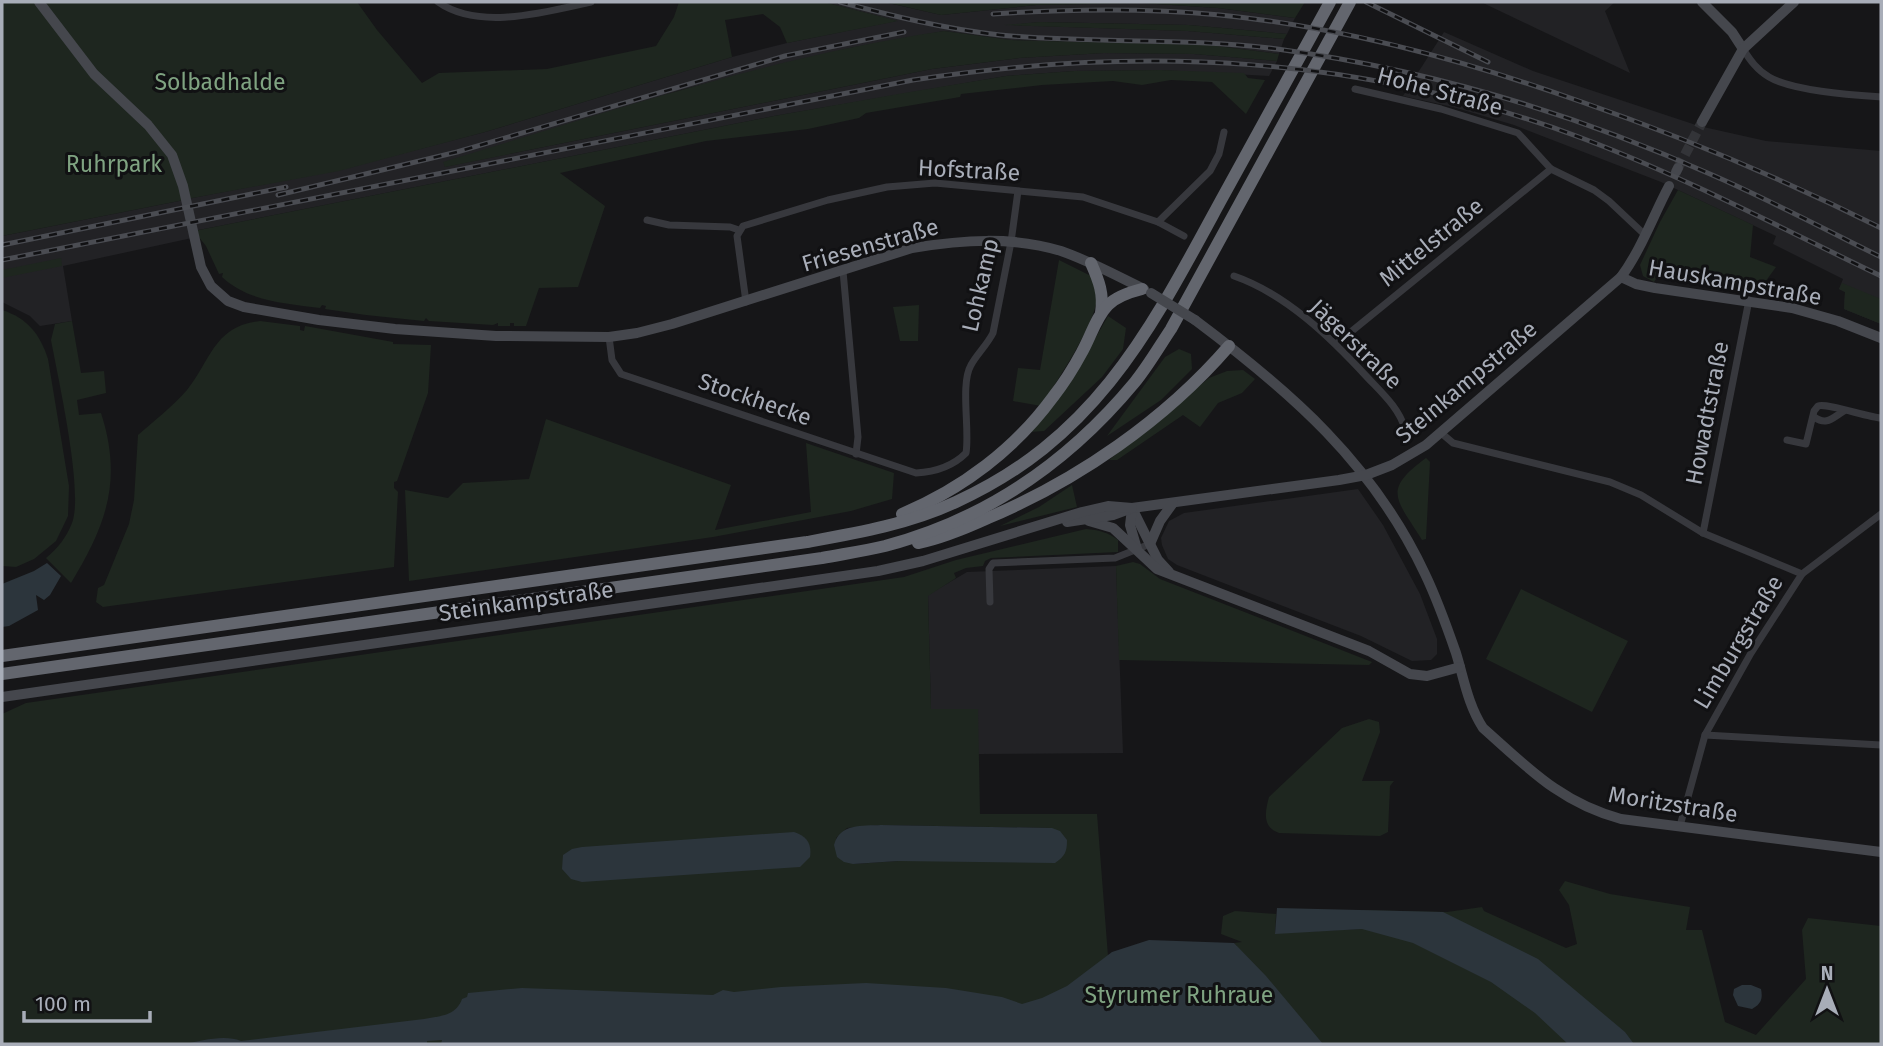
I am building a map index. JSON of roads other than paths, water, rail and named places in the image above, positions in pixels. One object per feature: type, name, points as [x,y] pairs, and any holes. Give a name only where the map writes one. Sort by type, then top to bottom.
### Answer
[{"type":"highway","points":[[2,656],[853,534],[909,520],[955,503],[999,480],[1047,447],[1085,412],[1122,370],[1153,323],[1330,2]]},
{"type":"highway","points":[[883,546],[961,519],[1007,496],[1058,461],[1098,424],[1136,380],[1171,329],[1350,2]]},
{"type":"highway","points":[[853,534],[925,504],[980,471],[1015,441],[1053,397],[1082,353],[1100,315],[1103,300],[1101,287],[1091,263]]},
{"type":"highway","points":[[1100,315],[1116,298],[1146,291]]},
{"type":"highway","points":[[2,674],[921,542],[958,531],[1064,482],[1128,438],[1170,404],[1229,346]]},
{"type":"street","name":"Friesenstraße","points":[[39,2],[94,74],[154,132],[174,160],[205,277],[211,286],[229,301],[244,307],[405,330],[496,336],[610,337],[637,333],[746,302],[912,248],[950,242],[980,240],[1042,246],[1091,263],[1195,320],[1282,388],[1332,437],[1366,475],[1408,542],[1425,574],[1460,667]]},
{"type":"street","points":[[438,2],[454,11],[474,17],[533,13],[591,2]]},
{"type":"street","points":[[1702,2],[1732,32],[1750,61],[1770,78],[1837,93],[1881,97]]},
{"type":"street","points":[[1703,122],[1743,49],[1794,2]]},
{"type":"street","name":"Hohe Straße","points":[[1355,89],[1441,109],[1514,130],[1523,136],[1551,169],[1594,190],[1644,234]]},
{"type":"street","points":[[1158,222],[1210,171],[1219,154],[1224,132]]},
{"type":"street","name":"Mittelstraße","points":[[1336,344],[1551,169]]},
{"type":"street","name":"Hofstraße","points":[[647,220],[669,225],[730,227],[739,230],[743,226],[828,200],[887,187],[935,183],[1083,197],[1158,222],[1184,236]]},
{"type":"street","name":"Steinkampstraße","points":[[2,697],[878,571],[923,561],[1108,506],[1132,508],[1366,475],[1408,457],[1621,277],[1638,251],[1668,186]]},
{"type":"street","name":"Lohkamp","points":[[916,473],[940,470],[957,462],[966,453],[967,382],[970,366],[986,347],[993,333],[1018,191]]},
{"type":"street","points":[[739,230],[737,236],[746,302]]},
{"type":"street","points":[[843,271],[858,437],[856,454]]},
{"type":"street","name":"Jägerstraße","points":[[1234,276],[1254,283],[1336,344],[1396,409],[1405,429]]},
{"type":"street","name":"Hauskampstraße","points":[[1621,277],[1655,288],[1749,300],[1819,315],[1881,338]]},
{"type":"street","name":"Howadtstraße","points":[[1703,533],[1749,300]]},
{"type":"street","name":"Stockhecke","points":[[610,337],[612,360],[621,374],[916,473]]},
{"type":"street","points":[[1787,440],[1807,444],[1818,406],[1824,404],[1881,418]]},
{"type":"street","points":[[1814,417],[1828,422],[1844,411]]},
{"type":"street","points":[[1440,432],[1453,443],[1610,482],[1641,495],[1703,533],[1802,574]]},
{"type":"street","points":[[990,602],[989,569],[993,563],[1115,558],[1150,544],[1160,521],[1173,503]]},
{"type":"street","points":[[1132,508],[1158,560],[1172,575]]},
{"type":"street","points":[[1132,508],[1130,525],[1137,550]]},
{"type":"street","name":"Steinkampstraße","points":[[1051,523],[1112,515],[1132,508]]},
{"type":"street","name":"Limburgstraße","points":[[1680,826],[1705,735],[1751,653],[1802,574],[1881,514]]},
{"type":"street","points":[[1082,520],[1113,528],[1157,569],[1368,652],[1418,676],[1460,667]]},
{"type":"street","name":"Moritzstraße","points":[[1460,667],[1474,712],[1483,728],[1552,787],[1595,812],[1621,819],[1881,852]]},
{"type":"street","points":[[1705,735],[1881,745]]},
{"type":"tunnel","points":[[1678,168],[1702,122]]},
{"type":"railway","points":[[840,2],[919,22],[1000,35],[1242,45],[1388,68],[1443,81],[1552,113],[1658,152],[1753,194],[1881,257]]},
{"type":"railway","points":[[1366,2],[1488,62]]},
{"type":"railway","points":[[993,14],[1106,10],[1220,15],[1312,28],[1402,47],[1535,86],[1656,129],[1770,176],[1881,228]]},
{"type":"railway","points":[[278,195],[457,152],[785,56],[904,32]]},
{"type":"railway","points":[[2,260],[913,80],[999,69],[1167,61],[1250,65],[1332,74],[1414,89],[1497,110],[1579,137],[1656,168],[1881,276]]},
{"type":"railway","points":[[2,245],[286,187]]},
{"type":"park label","name":"Solbadhalde","points":[[220,82]]},
{"type":"park label","name":"Ruhrpark","points":[[114,164]]},
{"type":"park label","name":"Styrumer Ruhraue","points":[[1179,995]]}]
